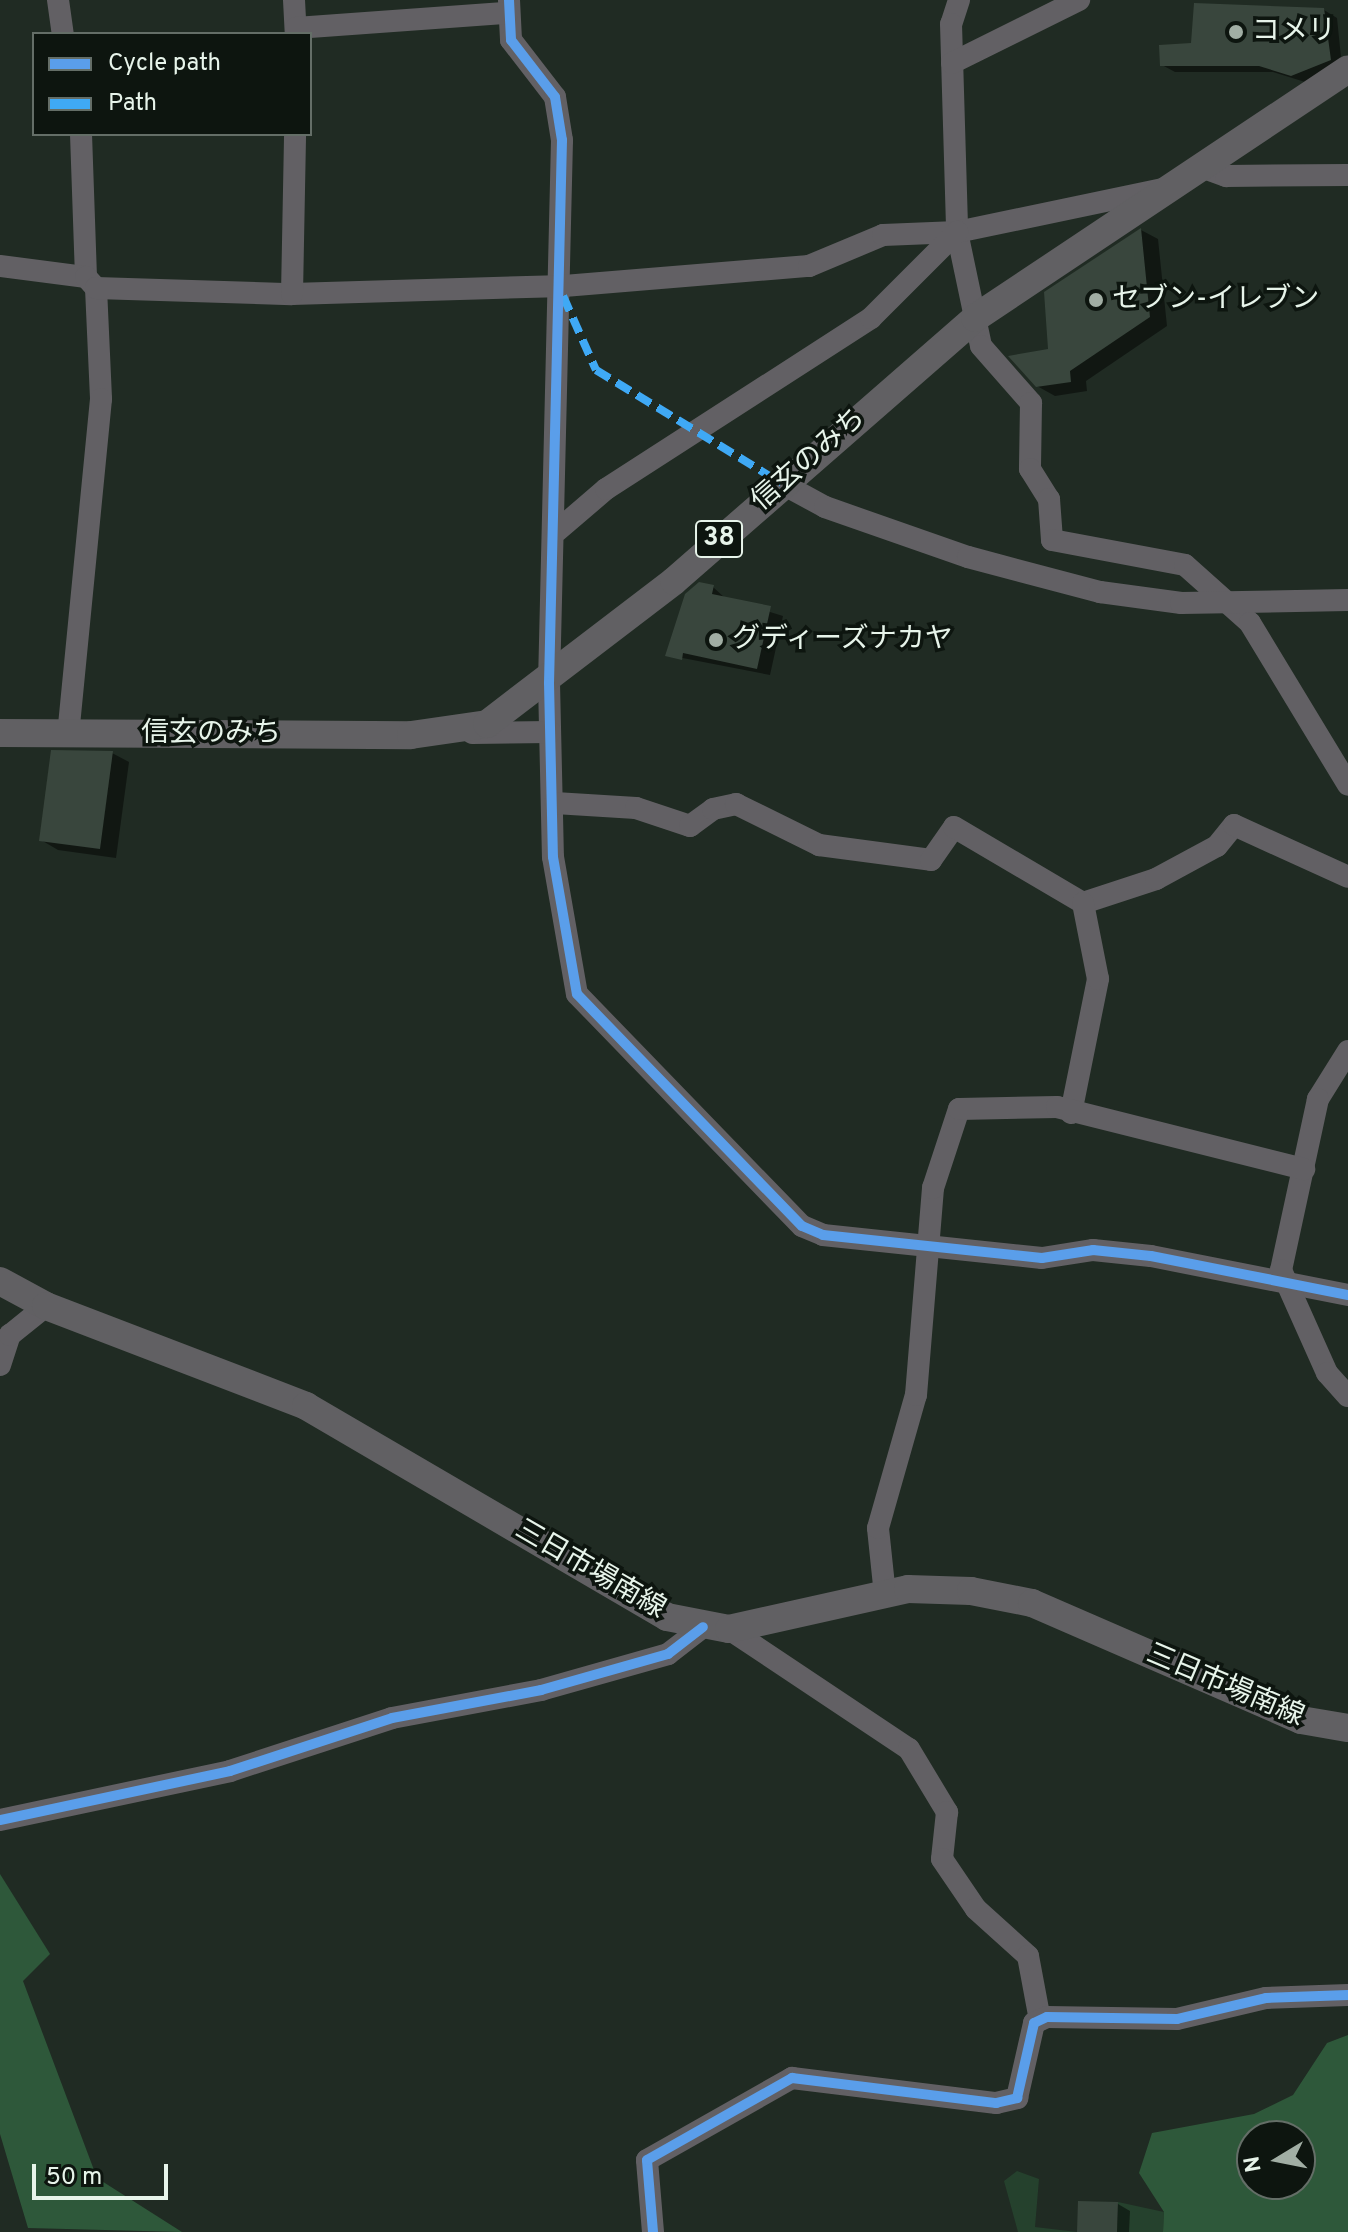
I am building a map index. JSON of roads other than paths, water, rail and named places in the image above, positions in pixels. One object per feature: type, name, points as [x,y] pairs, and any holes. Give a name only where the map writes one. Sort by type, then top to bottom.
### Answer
[{"type":"main road","name":"信玄のみち","points":[[0,733],[467,733],[549,683],[975,318],[1348,69]]},
{"type":"main road","name":"三日市場南線","points":[[0,1281],[46,1306],[306,1406],[667,1617],[716,1628],[885,1595],[942,1588],[1032,1603],[1267,1707],[1348,1728]]},
{"type":"street","points":[[58,0],[63,32]]},
{"type":"street","points":[[294,0],[296,31],[508,6],[511,40],[555,97],[564,286],[549,683],[555,803],[553,857],[568,973],[600,1025],[802,1226],[823,1235],[927,1242],[1042,1258],[1093,1250],[1151,1256],[1348,1295]]},
{"type":"street","points":[[959,0],[952,63],[957,232],[981,346],[1031,403],[1029,455],[1049,499],[1052,540],[1185,565],[1250,623],[1348,785]]},
{"type":"street","points":[[952,63],[1079,0]]},
{"type":"street","points":[[68,734],[101,399],[81,136]]},
{"type":"street","points":[[292,294],[295,136]]},
{"type":"street","points":[[1201,167],[1226,176],[1348,175]]},
{"type":"street","points":[[0,266],[91,282],[292,294],[564,286],[809,266],[883,235],[957,232],[1168,188]]},
{"type":"street","points":[[557,531],[606,489],[871,318],[957,232]]},
{"type":"street","points":[[781,483],[825,507],[954,552],[1085,588],[1181,603],[1348,600]]},
{"type":"street","points":[[467,733],[550,732]]},
{"type":"street","points":[[555,803],[636,808],[690,826],[713,809],[736,804],[819,845],[931,860],[954,827],[1083,903],[1098,979],[1071,1113]]},
{"type":"street","points":[[1083,903],[1156,879],[1217,846],[1234,825],[1348,877]]},
{"type":"street","points":[[1348,1051],[1318,1099],[1284,1282],[1298,1299],[1327,1373],[1348,1396]]},
{"type":"street","points":[[885,1595],[878,1528],[916,1395],[927,1242],[940,1157],[959,1109],[1071,1113],[1304,1169]]},
{"type":"street","points":[[0,1365],[10,1335],[46,1306]]},
{"type":"street","points":[[0,1820],[230,1771],[392,1718],[541,1690],[668,1654],[716,1628],[909,1749],[947,1812],[942,1859],[976,1909],[1028,1956],[1040,2020],[1017,2098],[996,2103],[792,2078],[647,2160],[653,2232]]},
{"type":"street","points":[[1040,2020],[1177,2019],[1266,1998],[1348,1995]]},
{"type":"place","name":"コメリ","points":[[1236,32]]},
{"type":"place","name":"セブン-イレブン","points":[[1096,300]]},
{"type":"place","name":"グディーズナカヤ","points":[[716,640]]}]
